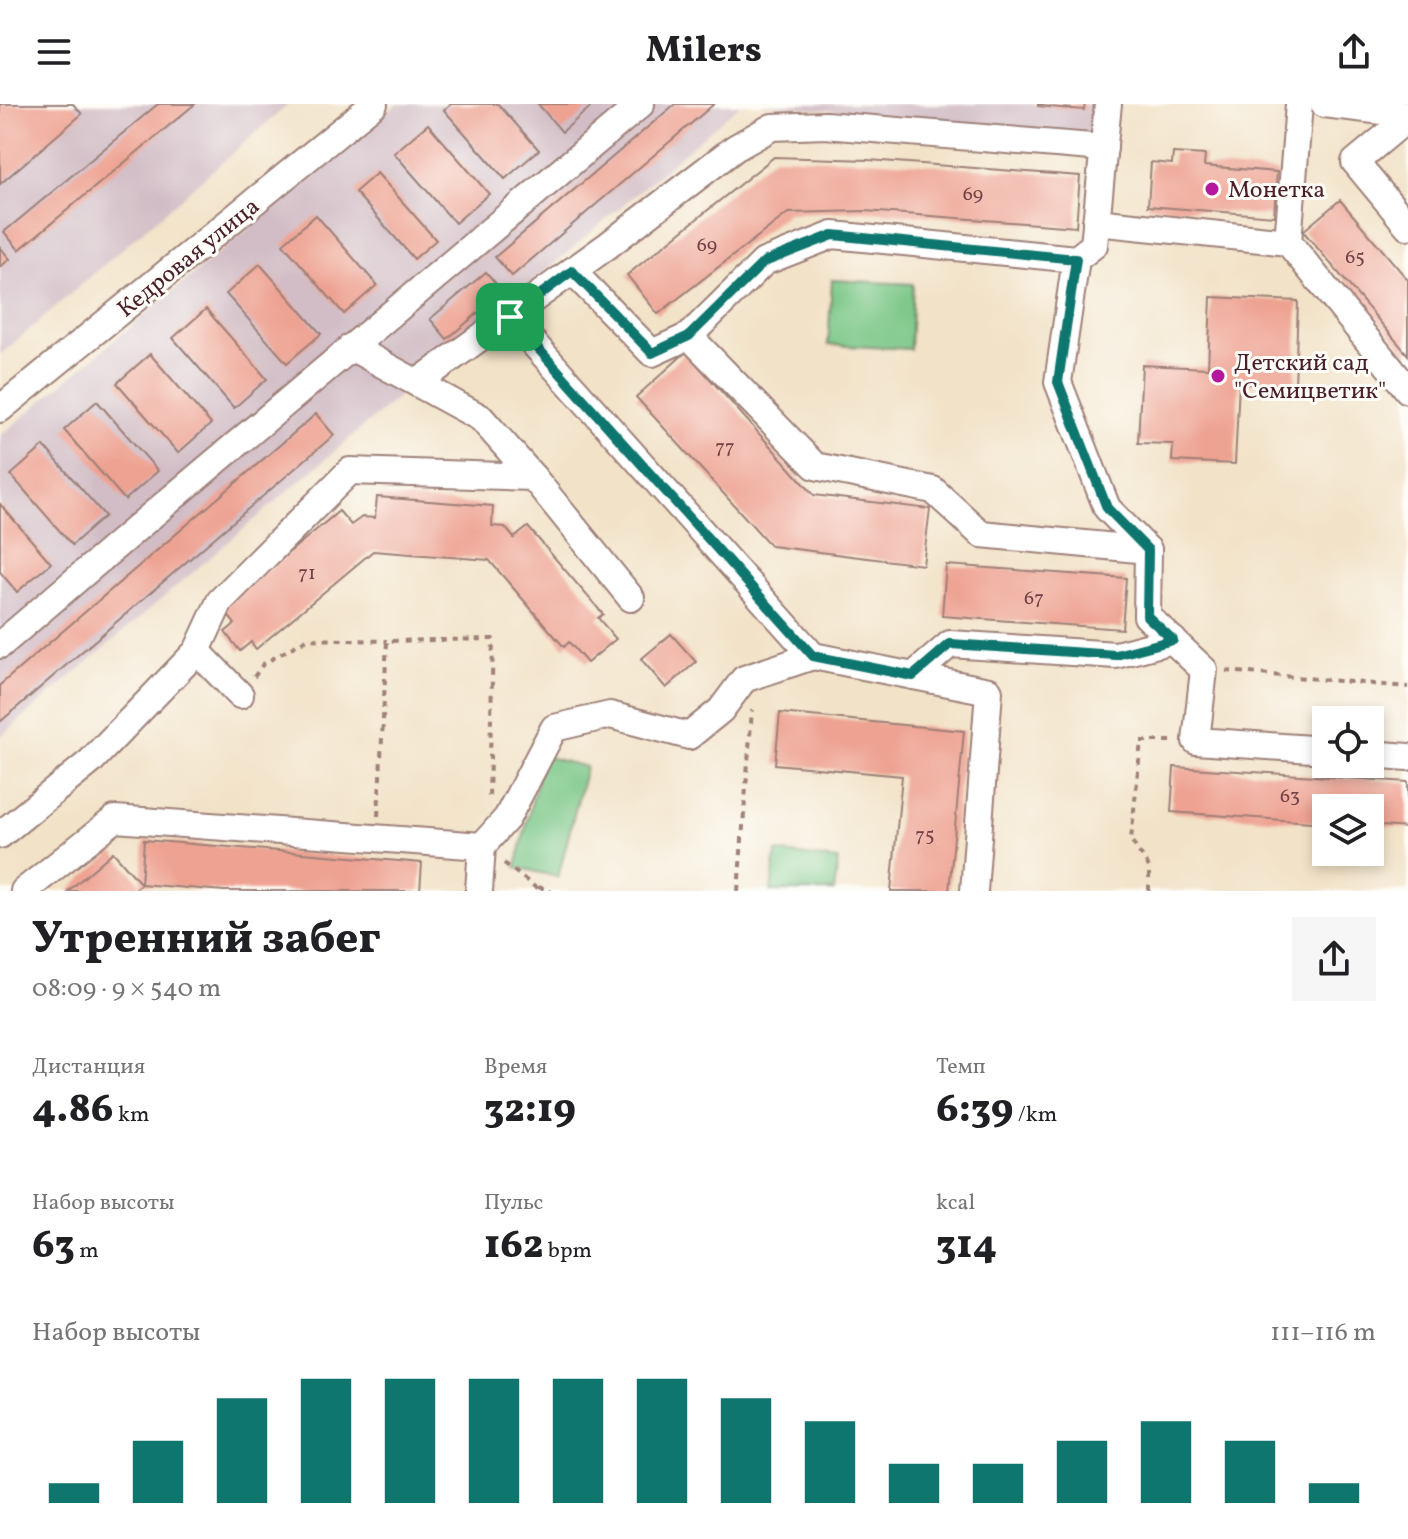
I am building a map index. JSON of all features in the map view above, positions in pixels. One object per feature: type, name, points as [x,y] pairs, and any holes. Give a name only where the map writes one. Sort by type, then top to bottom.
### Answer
[{"type":"street","name":"Кедровая улица","points":[[0,409],[374,104]]},
{"type":"street","points":[[0,645],[641,104]]},
{"type":"street","points":[[572,271],[652,353],[689,336],[764,262],[833,235],[1076,259],[1094,245],[1108,104]]},
{"type":"street","points":[[1299,104],[1288,242],[1408,390]]},
{"type":"street","points":[[1324,104],[1408,116]]},
{"type":"street","points":[[1408,116],[1355,162],[1408,226]]},
{"type":"street","points":[[417,383],[607,246],[735,148],[772,127],[825,125],[1104,148]]},
{"type":"street","points":[[1096,222],[1288,242]]},
{"type":"street","points":[[1076,259],[1058,382],[1107,508],[1148,550],[1147,616],[1204,670],[1196,741],[1312,749]]},
{"type":"street","points":[[510,317],[813,656]]},
{"type":"street","points":[[689,336],[815,466],[933,490],[981,534],[1148,550]]},
{"type":"street","points":[[351,347],[481,418],[631,598]]},
{"type":"street","points":[[0,835],[90,762],[197,651],[220,601],[350,471],[533,477]]},
{"type":"street","points":[[913,676],[950,644],[1116,655],[1173,640]]},
{"type":"street","points":[[197,651],[240,695]]},
{"type":"street","points":[[479,891],[482,846],[507,818],[554,728],[610,715],[689,736],[721,710],[744,679],[813,656],[989,691],[974,891]]},
{"type":"street","points":[[1384,755],[1408,757]]},
{"type":"street","points":[[24,891],[115,819],[482,846]]},
{"type":"path","points":[[240,695],[263,664],[307,639],[493,639],[488,799]]},
{"type":"path","points":[[377,838],[387,641]]},
{"type":"path","points":[[1204,670],[1408,687]]},
{"type":"path","points":[[738,891],[752,709]]},
{"type":"path","points":[[1149,891],[1149,867],[1131,840],[1141,741],[1196,741]]},
{"type":"path","points":[[482,846],[540,891]]},
{"type":"path","points":[[534,886],[551,891]]},
{"type":"shaded area","points":[[0,104],[289,104],[0,355]]},
{"type":"shaded area","points":[[397,104],[741,104],[0,737],[0,436]]},
{"type":"shaded area","points":[[762,104],[1101,104],[1101,136]]},
{"type":"green space","points":[[832,280],[913,284],[910,349],[828,345]]},
{"type":"green space","points":[[543,756],[586,767],[558,877],[516,867]]},
{"type":"green space","points":[[776,852],[838,860],[834,891],[771,891]]},
{"type":"building","points":[[0,104],[73,104],[82,114],[0,184]]},
{"type":"building","points":[[158,104],[195,104],[19,250],[4,232]]},
{"type":"building","points":[[451,104],[498,104],[539,150],[505,179],[444,110]]},
{"type":"building","points":[[538,104],[594,104],[562,132]]},
{"type":"building","points":[[675,104],[714,104],[512,276],[495,257]]},
{"type":"building","points":[[1038,104],[1085,104],[1084,110]]},
{"type":"building","points":[[428,124],[489,194],[455,223],[394,153]]},
{"type":"building","name":"Монетка","points":[[1173,153],[1205,155],[1204,166],[1277,172],[1274,216],[1148,206],[1151,162],[1172,164]]},
{"type":"building","points":[[774,157],[869,160],[1080,176],[1076,227],[865,211],[788,213],[658,314],[627,275]]},
{"type":"building","points":[[377,173],[436,240],[414,259],[355,192]]},
{"type":"building","points":[[1340,200],[1408,280],[1408,355],[1303,231]]},
{"type":"building","points":[[316,215],[377,285],[344,314],[283,244]]},
{"type":"building","points":[[0,247],[10,259],[0,267]]},
{"type":"building","points":[[260,264],[321,334],[287,363],[226,294]]},
{"type":"building","points":[[486,272],[503,292],[447,339],[430,319]]},
{"type":"building","name":"Детский сад \"Семицветик\"","points":[[1211,297],[1298,301],[1295,386],[1239,383],[1235,464],[1172,461],[1173,444],[1138,443],[1142,365],[1208,368]]},
{"type":"building","points":[[206,309],[267,379],[234,408],[173,338]]},
{"type":"building","points":[[686,352],[814,495],[930,509],[923,565],[771,546],[636,397]]},
{"type":"building","points":[[150,354],[211,424],[178,453],[117,383]]},
{"type":"building","points":[[97,401],[158,471],[125,500],[64,430]]},
{"type":"building","points":[[316,414],[334,435],[0,722],[0,685]]},
{"type":"building","points":[[44,446],[105,516],[72,545],[11,475]]},
{"type":"building","points":[[377,497],[493,506],[492,526],[505,527],[514,538],[528,527],[603,614],[598,618],[616,639],[587,663],[569,642],[564,647],[489,560],[373,551],[256,649],[251,642],[240,651],[225,632],[235,624],[222,608],[339,511],[351,525],[362,517],[375,518]]},
{"type":"building","points":[[0,504],[51,563],[17,592],[0,572]]},
{"type":"building","points":[[946,565],[1126,578],[1122,629],[942,616]]},
{"type":"building","points":[[671,634],[696,662],[666,688],[641,659]]},
{"type":"building","points":[[780,713],[964,731],[949,891],[891,891],[902,776],[775,764]]},
{"type":"building","points":[[1174,767],[1408,782],[1408,828],[1384,826],[1384,794],[1312,794],[1312,822],[1171,812]]},
{"type":"building","points":[[144,840],[422,863],[420,891],[224,891],[141,884]]},
{"type":"building","points":[[113,852],[141,884],[133,891],[68,891]]},
{"type":"place","name":"Монетка","points":[[1212,189]]},
{"type":"place","name":"Детский сад \"Семицветик\"","points":[[1218,376]]},
{"type":"route","points":[[833,235],[1076,259],[1058,382],[1107,508],[1148,550],[1147,616],[1173,640],[1116,655],[950,644],[913,676],[813,656],[510,317],[572,271],[652,353],[689,336],[764,262],[833,235]]}]
